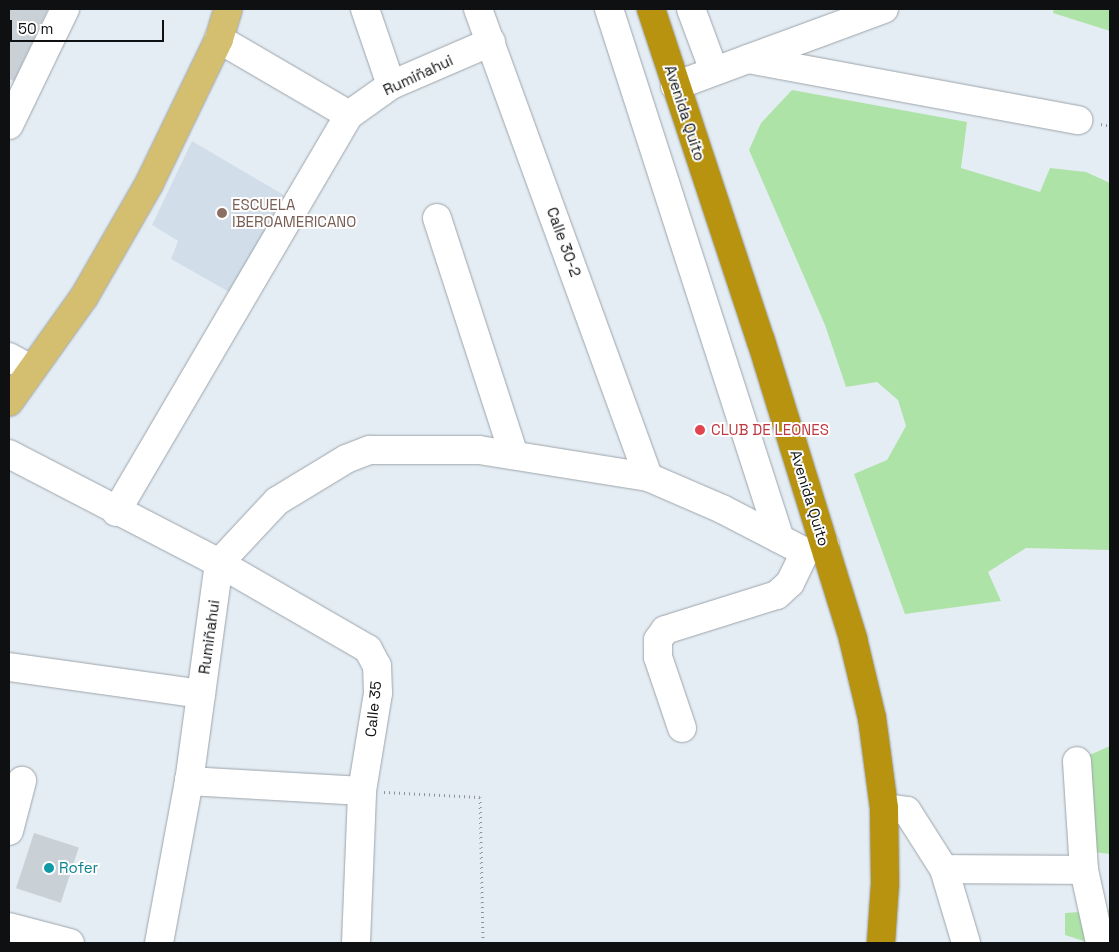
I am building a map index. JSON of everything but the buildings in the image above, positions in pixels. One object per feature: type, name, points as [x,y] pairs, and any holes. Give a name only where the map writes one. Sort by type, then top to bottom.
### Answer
[{"type":"highway","name":"Avenida Quito","points":[[651,9],[676,86],[815,549],[853,640],[872,718],[884,808],[885,884],[881,943]]},
{"type":"main road","points":[[9,402],[20,363],[84,297],[149,184],[219,39],[228,9]]},
{"type":"street","points":[[9,125],[65,9]]},
{"type":"street","points":[[365,9],[384,57],[390,85]]},
{"type":"street","name":"Calle 30-2","points":[[478,9],[648,477]]},
{"type":"street","points":[[609,9],[780,539]]},
{"type":"street","points":[[691,9],[714,71]]},
{"type":"street","points":[[676,86],[884,9]]},
{"type":"street","points":[[116,512],[349,115],[219,39]]},
{"type":"street","name":"Rumiñahui","points":[[349,115],[390,85],[491,42]]},
{"type":"street","points":[[748,59],[1078,120]]},
{"type":"street","points":[[437,218],[514,455]]},
{"type":"street","points":[[9,454],[116,512],[219,563],[277,501],[346,459],[370,450],[479,450],[648,477],[722,509],[780,539],[815,549],[790,583],[777,595],[665,630],[658,640],[658,657],[682,728]]},
{"type":"street","name":"Rumiñahui","points":[[159,943],[189,781],[219,563]]},
{"type":"street","name":"Calle 35","points":[[219,563],[368,649],[377,666],[378,693],[362,790],[356,943]]},
{"type":"street","points":[[9,667],[201,694]]},
{"type":"street","points":[[1076,761],[1084,870],[1100,943]]},
{"type":"street","points":[[9,831],[22,781]]},
{"type":"street","points":[[189,781],[362,790]]},
{"type":"street","points":[[884,808],[907,810],[944,869],[966,943]]},
{"type":"street","points":[[944,869],[1084,870]]},
{"type":"street","points":[[9,927],[70,943]]},
{"type":"path","points":[[362,790],[480,797],[483,943]]},
{"type":"shaded area","name":"ESCUELA IBEROAMERICANO","points":[[192,141],[294,201],[236,296],[171,259],[178,241],[152,225]]},
{"type":"green space","points":[[1054,9],[1110,9],[1110,31],[1053,13]]},
{"type":"green space","points":[[792,90],[967,122],[961,168],[1040,192],[1050,168],[1086,172],[1110,183],[1110,550],[1026,548],[988,572],[1001,601],[905,614],[854,474],[887,460],[906,426],[898,400],[877,382],[846,387],[825,325],[749,150],[761,123]]},
{"type":"green space","points":[[1110,746],[1110,854],[1085,851],[1085,757]]},
{"type":"green space","points":[[1110,910],[1110,943],[1090,943],[1065,935],[1065,913]]},
{"type":"place","name":"ESCUELA IBEROAMERICANO","points":[[222,213]]},
{"type":"place","name":"CLUB DE LEONES","points":[[700,430]]},
{"type":"place","name":"Rofer","points":[[49,868]]}]
